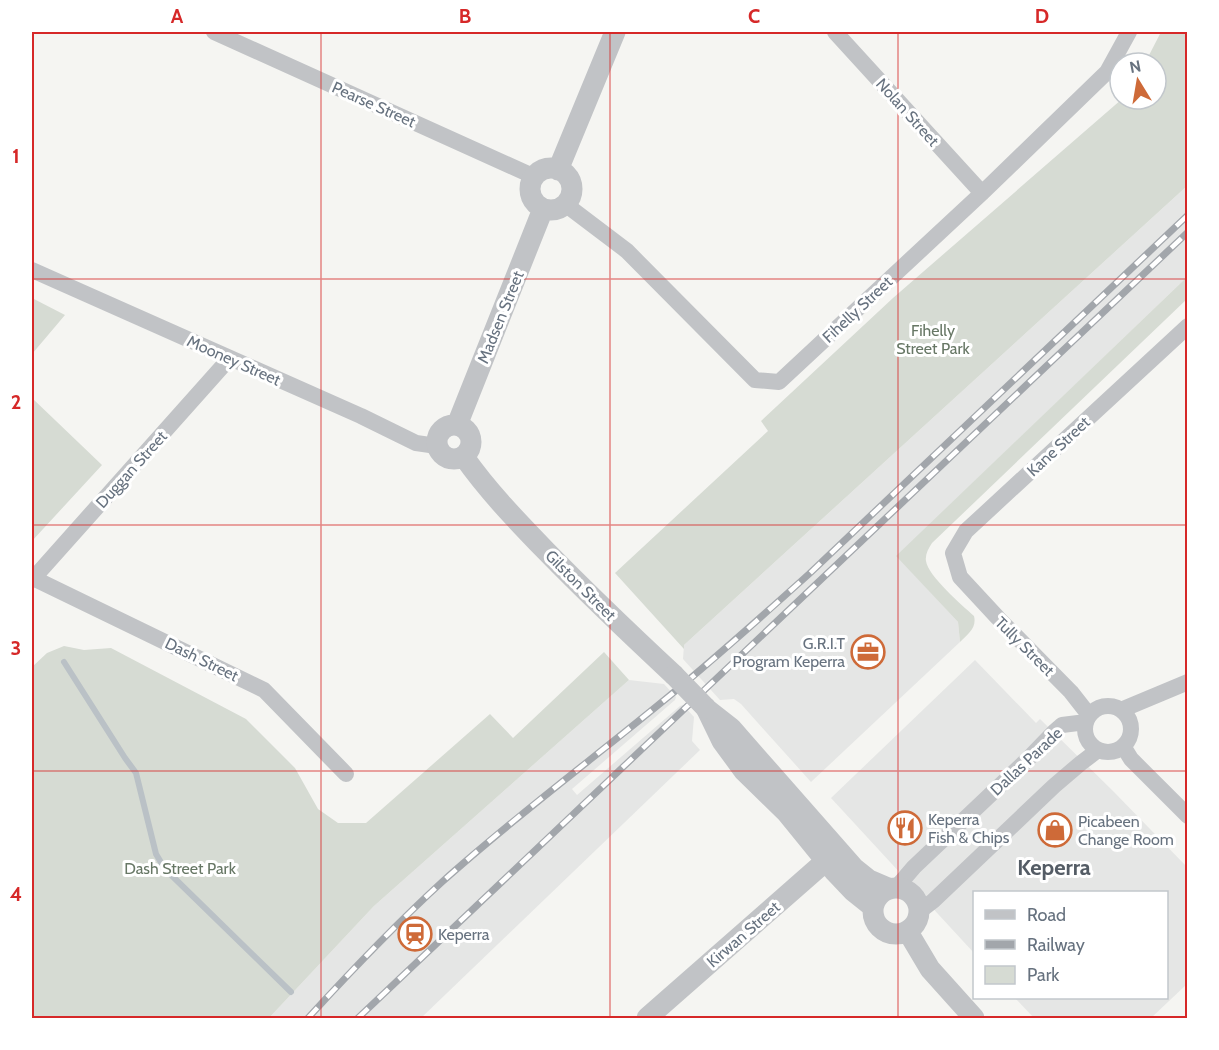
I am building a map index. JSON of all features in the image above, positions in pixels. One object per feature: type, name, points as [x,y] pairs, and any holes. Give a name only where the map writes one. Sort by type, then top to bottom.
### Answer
[{"type":"street","name":"Pearse Street","points":[[214,32],[535,177]]},
{"type":"street","points":[[558,170],[615,32]]},
{"type":"street","name":"Nolan Street","points":[[835,32],[982,193]]},
{"type":"street","name":"Fihelly Street","points":[[565,204],[627,252],[755,380],[778,382],[982,193],[1107,72],[1129,32]]},
{"type":"street","points":[[547,169],[558,170],[566,175],[572,188],[568,201],[558,209],[543,209],[531,195],[530,188],[535,177],[547,169]]},
{"type":"street","name":"Madsen Street","points":[[457,425],[543,209]]},
{"type":"street","name":"Mooney Street","points":[[32,270],[361,416],[416,443],[437,446]]},
{"type":"street","name":"Kane Street","points":[[960,577],[953,553],[966,531],[1188,326]]},
{"type":"street","name":"Duggan Street","points":[[32,579],[230,359]]},
{"type":"street","points":[[448,426],[463,427],[471,440],[469,451],[464,457],[458,459],[446,458],[439,452],[437,446],[440,432],[448,426]]},
{"type":"street","name":"Gilston Street","points":[[464,457],[489,492],[506,510],[705,708],[712,725],[732,757],[744,771],[832,855],[879,885],[893,888]]},
{"type":"street","name":"Tully Street","points":[[960,577],[1071,692],[1088,718]]},
{"type":"street","name":"Dash Street","points":[[32,579],[264,690],[346,774]]},
{"type":"street","points":[[1121,710],[1188,681]]},
{"type":"street","points":[[1101,707],[1115,707],[1121,710],[1131,728],[1123,747],[1111,752],[1098,750],[1092,746],[1086,735],[1088,718],[1101,707]]},
{"type":"street","name":"Dallas Parade","points":[[893,888],[1062,725],[1088,718]]},
{"type":"street","points":[[1123,747],[1131,759],[1188,816]]},
{"type":"street","points":[[920,911],[1054,786],[1098,750]]},
{"type":"street","name":"Gilston Street","points":[[832,855],[853,891],[873,907]]},
{"type":"street","name":"Kirwan Street","points":[[652,1017],[832,855]]},
{"type":"street","points":[[893,888],[903,889],[915,897],[920,911],[917,923],[908,932],[893,935],[879,928],[872,915],[873,907],[879,895],[893,888]]},
{"type":"street","points":[[908,932],[930,969],[974,1018]]},
{"type":"shaded area","points":[[1187,186],[1187,277],[897,556],[958,622],[960,642],[811,782],[741,704],[734,699],[720,700],[683,659],[684,645]]},
{"type":"shaded area","points":[[975,660],[1036,723],[1040,719],[1187,867],[1187,984],[1151,1018],[1034,1018],[1016,999],[1168,999],[1168,891],[973,891],[973,952],[831,798]]},
{"type":"shaded area","points":[[629,680],[664,684],[676,697],[675,700],[572,789],[577,795],[680,706],[683,705],[694,717],[692,741],[700,750],[421,1018],[269,1018],[374,906]]},
{"type":"green space","name":"Fihelly Street Park","points":[[1161,32],[1187,32],[1187,186],[684,645],[684,649],[615,573],[768,431],[761,421],[893,298],[1108,111],[1168,111],[1168,51],[1151,51]]},
{"type":"green space","points":[[1187,277],[1187,299],[932,543],[926,556],[928,567],[946,590],[974,616],[973,627],[960,642],[958,622],[896,556]]},
{"type":"green space","points":[[32,298],[65,315],[32,354]]},
{"type":"green space","points":[[32,398],[102,465],[32,541]]},
{"type":"green space","name":"Dash Street Park","points":[[64,646],[84,650],[111,648],[246,719],[295,768],[318,809],[338,823],[366,823],[490,714],[513,738],[604,652],[629,680],[374,906],[269,1018],[32,1018],[32,667],[47,653]]},
{"type":"waterway","points":[[64,662],[136,773],[156,854],[165,869],[291,992]]},
{"type":"railway","points":[[308,1018],[374,948],[442,882],[522,814],[715,658],[771,608],[1188,215]]},
{"type":"railway","points":[[358,1018],[1188,232]]},
{"type":"place","name":"G.R.I.T Program Keperra","points":[[868,652]]},
{"type":"place","name":"Keperra Fish & Chips","points":[[905,828]]},
{"type":"place","name":"Picabeen Change Room","points":[[1055,830]]},
{"type":"place","name":"Keperra","points":[[415,934]]},
{"type":"district","name":"Keperra","points":[[1054,867]]}]
